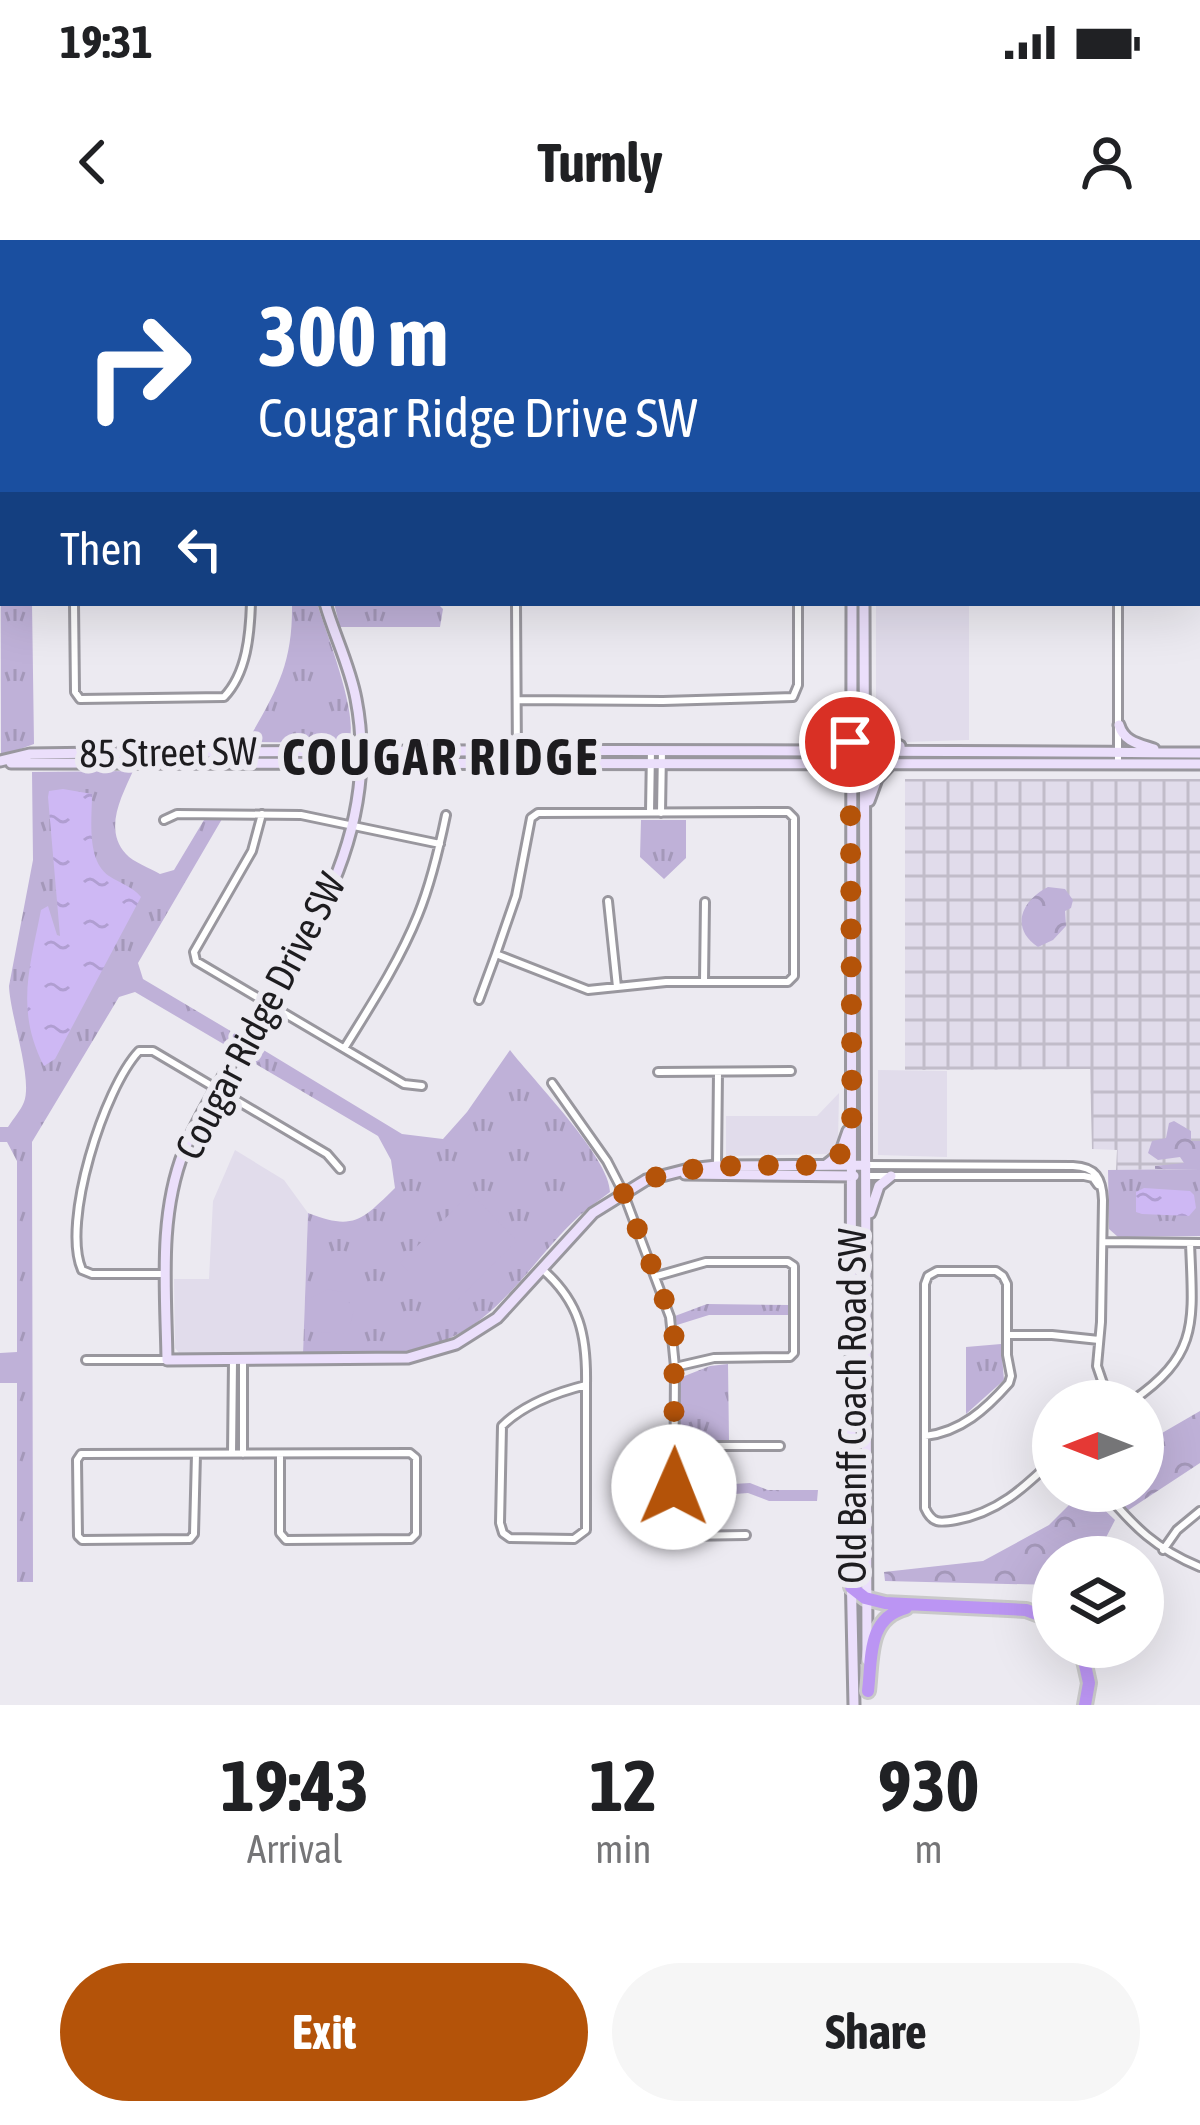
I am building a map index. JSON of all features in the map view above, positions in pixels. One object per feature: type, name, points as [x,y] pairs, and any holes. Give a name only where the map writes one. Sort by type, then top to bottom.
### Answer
[{"type":"highway","points":[[851,1587],[866,1598],[913,1606],[1032,1612]]},
{"type":"highway","points":[[868,1698],[874,1632],[889,1614],[913,1606]]},
{"type":"highway","points":[[1085,1705],[1089,1683],[1086,1668]]},
{"type":"main road","name":"Cougar Ridge Drive SW","points":[[167,1360],[168,1211],[176,1175],[217,1088],[327,900],[353,824],[361,756],[356,697],[326,606]]},
{"type":"main road","name":"Old Banff Coach Road SW","points":[[852,606],[854,1705]]},
{"type":"main road","name":"Old Banff Coach Road SW","points":[[864,606],[868,1698]]},
{"type":"main road","points":[[822,749],[841,737],[852,686]]},
{"type":"main road","points":[[865,712],[876,736],[917,750]]},
{"type":"main road","points":[[1119,724],[1131,741],[1165,752]]},
{"type":"main road","name":"85 Street SW","points":[[0,762],[30,754],[517,756],[865,749],[1200,764]]},
{"type":"main road","name":"85 Street SW","points":[[517,756],[656,763],[902,763],[1200,753]]},
{"type":"main road","points":[[864,826],[877,779],[886,768],[902,763]]},
{"type":"main road","points":[[826,1165],[840,1154],[852,1117]]},
{"type":"main road","points":[[767,1171],[826,1165],[852,1171]]},
{"type":"main road","points":[[167,1360],[389,1360],[438,1351],[497,1318],[592,1213],[646,1180],[695,1168],[866,1171]]},
{"type":"main road","points":[[865,1236],[877,1190],[891,1176]]},
{"type":"street","points":[[74,606],[75,692],[80,699],[224,697],[246,651],[251,606]]},
{"type":"street","points":[[516,606],[517,756]]},
{"type":"street","points":[[517,700],[793,697],[798,685],[798,606]]},
{"type":"street","points":[[1118,606],[1118,758]]},
{"type":"street","points":[[656,750],[661,813]]},
{"type":"street","points":[[650,813],[656,763]]},
{"type":"street","points":[[479,1000],[516,896],[532,818],[538,813],[788,812],[794,818],[794,976],[788,982],[656,982],[602,990],[579,987],[496,954]]},
{"type":"street","points":[[164,820],[177,814],[302,815],[440,844]]},
{"type":"street","points":[[262,814],[252,851],[194,952],[196,961],[404,1084],[422,1086]]},
{"type":"street","points":[[345,1048],[409,936],[428,888],[446,815]]},
{"type":"street","points":[[608,902],[617,988]]},
{"type":"street","points":[[704,981],[705,902]]},
{"type":"street","points":[[166,1274],[92,1274],[82,1270],[78,1261],[86,1168],[106,1108],[139,1051],[152,1051],[217,1088],[327,1154],[340,1169]]},
{"type":"street","points":[[658,1072],[790,1071]]},
{"type":"street","points":[[717,1171],[718,1072]]},
{"type":"street","points":[[552,1082],[608,1161],[623,1192],[674,1335],[675,1532],[681,1536],[746,1535]]},
{"type":"street","points":[[937,1176],[938,1166]]},
{"type":"street","points":[[866,1171],[938,1166],[1097,1178],[1103,1200],[1097,1366],[1102,1380]]},
{"type":"street","points":[[866,1171],[891,1176],[1004,1171]]},
{"type":"street","points":[[1102,1242],[1195,1243],[1196,1341],[1162,1380]]},
{"type":"street","points":[[656,1276],[706,1262],[788,1262],[794,1266],[794,1352],[790,1357],[714,1358],[675,1366]]},
{"type":"street","points":[[542,1269],[565,1291],[586,1344],[586,1385],[586,1530],[574,1539],[510,1538],[500,1523],[502,1426],[548,1398],[586,1385]]},
{"type":"street","points":[[925,1436],[968,1422],[1007,1386],[1011,1373],[1006,1284],[999,1273],[937,1271],[925,1284],[925,1436],[925,1508],[936,1522],[963,1519],[999,1505],[1032,1480]]},
{"type":"street","points":[[1007,1334],[1099,1340]]},
{"type":"street","points":[[86,1360],[167,1360]]},
{"type":"street","points":[[238,1360],[243,1454]]},
{"type":"street","points":[[232,1454],[238,1360]]},
{"type":"street","points":[[674,1445],[780,1446]]},
{"type":"street","points":[[196,1454],[194,1534],[190,1539],[82,1540],[77,1536],[76,1460],[81,1454],[410,1453],[416,1458],[416,1534],[411,1539],[286,1540],[280,1533],[280,1454]]},
{"type":"street","points":[[1164,1549],[1200,1510]]},
{"type":"street","points":[[1122,1512],[1145,1536]]},
{"type":"street","points":[[1164,1550],[1200,1567]]},
{"type":"shaded area","points":[[876,606],[969,606],[969,740],[905,742],[890,738],[876,724]]},
{"type":"shaded area","points":[[905,779],[1200,779],[1200,1169],[1116,1170],[1117,1150],[1092,1149],[1090,1069],[905,1070]]},
{"type":"shaded area","points":[[878,1070],[947,1071],[947,1157],[878,1155]]},
{"type":"shaded area","points":[[839,1093],[838,1143],[829,1154],[726,1156],[726,1116],[817,1116]]},
{"type":"shaded area","points":[[235,1150],[284,1180],[308,1213],[303,1354],[180,1354],[175,1348],[174,1279],[209,1279],[213,1201]]},
{"type":"green space","points":[[1,606],[32,606],[34,744],[1,756]]},
{"type":"green space","points":[[292,606],[318,606],[346,696],[348,743],[247,742],[281,676],[290,643]]},
{"type":"green space","points":[[335,606],[443,609],[440,627],[340,627]]},
{"type":"green space","points":[[133,771],[115,823],[119,844],[137,862],[160,874],[174,870],[204,820],[222,819],[138,963],[143,979],[239,1036],[232,1049],[135,992],[119,997],[32,1142],[33,1582],[17,1582],[17,1383],[0,1383],[0,1353],[17,1352],[17,1161],[7,1142],[0,1142],[0,1127],[8,1127],[26,1092],[9,986],[33,860],[32,772]]},
{"type":"green space","points":[[641,820],[686,820],[686,858],[664,879],[640,857]]},
{"type":"green space","points":[[1048,887],[1065,889],[1073,900],[1065,911],[1066,926],[1038,947],[1024,932],[1022,915],[1031,900]]},
{"type":"green space","points":[[252,1043],[402,1134],[443,1139],[510,1050],[584,1140],[607,1177],[610,1192],[562,1233],[492,1310],[450,1338],[395,1352],[303,1354],[308,1213],[336,1221],[365,1215],[395,1188],[391,1160],[378,1136],[244,1057]]},
{"type":"green space","points":[[1169,1123],[1191,1131],[1191,1141],[1200,1141],[1200,1169],[1155,1169],[1184,1163],[1180,1157],[1158,1160],[1148,1153],[1152,1141],[1166,1138]]},
{"type":"green space","points":[[1200,1169],[1200,1236],[1118,1237],[1109,1229],[1108,1170]]},
{"type":"green space","points":[[471,1193],[517,1241],[447,1310],[400,1263]]},
{"type":"green space","points":[[328,1289],[342,1292],[354,1310],[344,1334],[310,1331],[310,1298]]},
{"type":"green space","points":[[707,1304],[790,1305],[790,1315],[709,1315],[677,1325],[675,1316]]},
{"type":"green space","points":[[1001,1344],[1004,1380],[966,1414],[966,1347]]},
{"type":"green space","points":[[728,1364],[729,1441],[686,1440],[680,1434],[682,1377]]},
{"type":"green space","points":[[1200,1411],[1200,1463],[1164,1487],[1164,1432]]},
{"type":"green space","points":[[750,1483],[768,1490],[818,1490],[817,1501],[769,1501],[748,1493],[680,1498],[680,1487]]},
{"type":"green space","points":[[1062,1512],[1107,1512],[1115,1520],[1107,1536],[1032,1536],[1032,1584],[885,1581],[884,1572],[983,1561],[1049,1525]]},
{"type":"water","points":[[49,791],[92,794],[97,860],[109,876],[141,897],[55,1059],[44,1066],[30,1026],[28,988],[41,910],[48,906],[60,936],[48,797]]},
{"type":"water","points":[[1144,1188],[1190,1191],[1196,1208],[1189,1216],[1136,1212],[1136,1192]]},
{"type":"district","name":"COUGAR RIDGE","points":[[441,757]]},
{"type":"route","points":[[674,1487],[674,1335],[623,1192],[646,1180],[695,1168],[826,1165],[840,1154],[852,1117],[850,742]]}]
